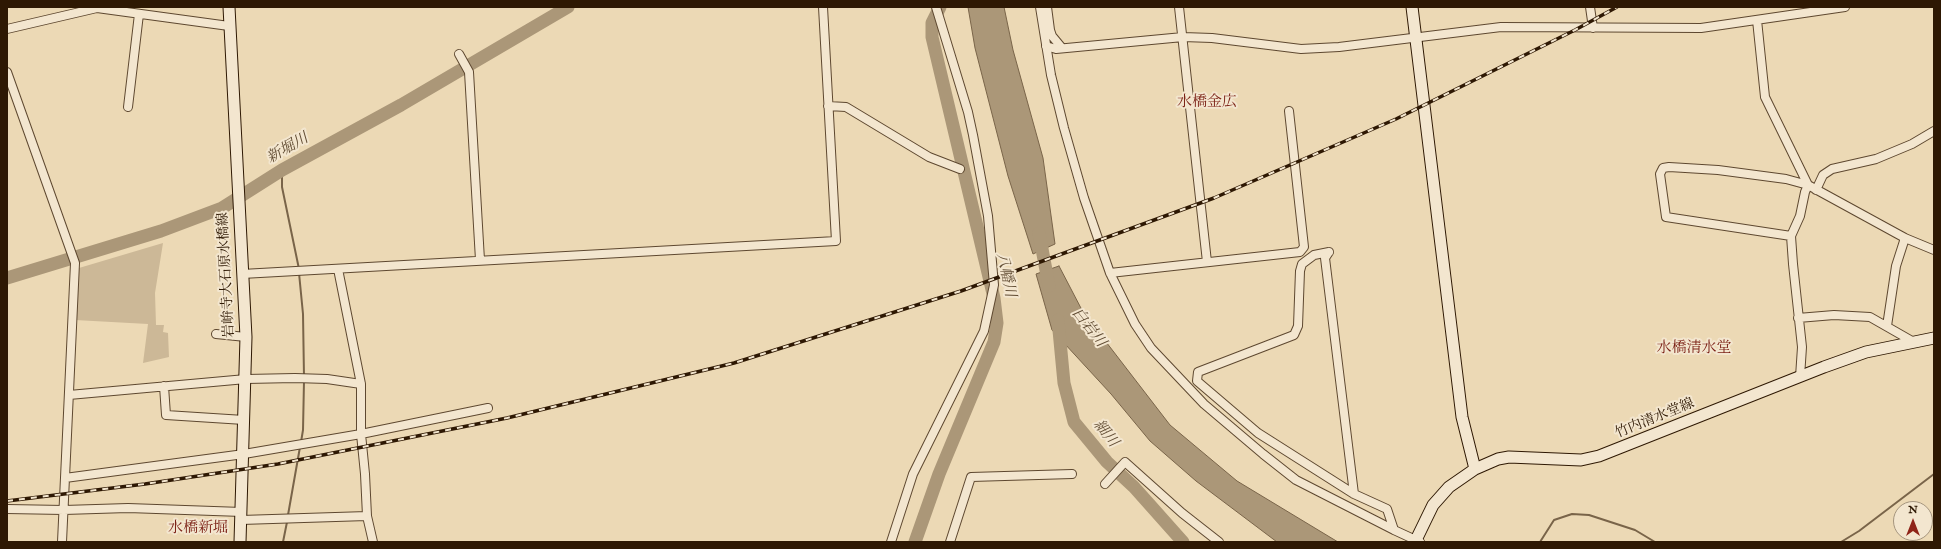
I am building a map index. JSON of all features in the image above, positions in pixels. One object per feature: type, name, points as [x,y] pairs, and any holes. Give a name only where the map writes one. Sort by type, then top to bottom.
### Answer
[{"type":"main road","name":"岩峅寺大石原水橋線","points":[[229,7],[246,337],[244,454],[240,542]]},
{"type":"main road","points":[[1412,7],[1462,417],[1475,469]]},
{"type":"main road","name":"竹内清水堂線","points":[[1417,541],[1433,505],[1449,487],[1475,469],[1509,457],[1581,460],[1599,456],[1866,352],[1912,341],[1934,338]]},
{"type":"street","points":[[242,274],[836,241],[822,7]]},
{"type":"street","points":[[891,542],[913,474],[984,331],[994,285],[988,216],[973,135],[968,112],[936,7]]},
{"type":"street","points":[[1040,7],[1046,46],[1064,128],[1084,198],[1110,273],[1135,324],[1151,348],[1204,404],[1296,480],[1417,541]]},
{"type":"street","points":[[1047,7],[1052,36],[1062,48]]},
{"type":"street","points":[[1179,7],[1207,262]]},
{"type":"street","points":[[1590,7],[1593,28]]},
{"type":"street","points":[[1046,46],[1056,49],[1183,37],[1212,38],[1301,49],[1339,47],[1501,27],[1701,28],[1845,7]]},
{"type":"street","points":[[7,30],[97,8],[229,26]]},
{"type":"street","points":[[128,107],[139,14]]},
{"type":"street","points":[[1757,20],[1765,97],[1808,185],[1800,216],[1792,236],[1798,318],[1802,346],[1800,377]]},
{"type":"street","points":[[459,54],[469,72],[480,260]]},
{"type":"street","points":[[7,72],[76,263],[62,542]]},
{"type":"street","points":[[828,106],[846,107],[928,157],[960,169]]},
{"type":"street","points":[[1110,273],[1300,252],[1304,247],[1289,111]]},
{"type":"street","points":[[1816,190],[1823,175],[1832,169],[1876,159],[1912,144],[1934,131]]},
{"type":"street","points":[[1792,236],[1666,217],[1660,174],[1663,168],[1669,167],[1718,170],[1786,179],[1808,185],[1906,238],[1934,250]]},
{"type":"street","points":[[1887,326],[1896,266],[1906,238]]},
{"type":"street","points":[[1354,494],[1325,258],[1329,252],[1321,252],[1314,255],[1302,264],[1300,271],[1298,326],[1294,335],[1198,372],[1197,381],[1258,433],[1354,494],[1387,508],[1394,530]]},
{"type":"street","points":[[338,269],[360,384],[361,434],[367,516],[373,542]]},
{"type":"street","points":[[1798,318],[1834,314],[1870,317],[1912,341]]},
{"type":"street","points":[[216,334],[246,337]]},
{"type":"street","points":[[69,395],[246,379],[295,378],[360,384]]},
{"type":"street","points":[[164,386],[166,415],[244,420]]},
{"type":"street","points":[[65,478],[244,454],[361,434],[488,408]]},
{"type":"street","points":[[1106,484],[1125,462],[1182,513],[1219,542]]},
{"type":"street","points":[[950,542],[971,477],[1072,474]]},
{"type":"street","points":[[7,509],[64,510],[128,508],[241,516],[367,516]]},
{"type":"shaded area","points":[[163,243],[155,293],[156,325],[164,325],[163,332],[168,333],[169,357],[143,363],[148,324],[75,320],[79,268]]},
{"type":"water","points":[[968,7],[1004,7],[1013,50],[1043,158],[1055,244],[1033,254],[1008,176],[975,48]]},
{"type":"water","points":[[1059,266],[1083,312],[1170,425],[1237,481],[1338,542],[1277,542],[1196,481],[1150,441],[1111,394],[1052,330],[1036,274]]},
{"type":"waterway","name":"新堀川","points":[[7,278],[161,231],[222,208],[282,170],[401,105],[568,7]]},
{"type":"waterway","name":"八幡川","points":[[915,542],[939,474],[994,342],[997,323],[994,298],[932,37],[932,23],[940,7]]},
{"type":"waterway","points":[[282,170],[282,187],[299,269]]},
{"type":"waterway","name":"白岩川","points":[[1039,233],[1049,286]]},
{"type":"waterway","points":[[299,273],[303,314],[304,377]]},
{"type":"waterway","name":"細川","points":[[1058,320],[1064,383],[1074,422],[1107,462],[1134,487],[1183,542]]},
{"type":"waterway","points":[[301,442],[303,430],[304,381]]},
{"type":"waterway","points":[[288,515],[300,447]]},
{"type":"waterway","points":[[1841,542],[1859,531],[1934,474]]},
{"type":"waterway","points":[[1540,542],[1554,520],[1572,514],[1589,515],[1635,530],[1655,542]]},
{"type":"waterway","points":[[283,542],[287,522]]},
{"type":"railway","points":[[7,501],[145,484],[278,464],[507,418],[734,363],[961,291],[1214,198],[1396,119],[1575,30],[1617,7]]},
{"type":"district","name":"水橋金広","points":[[1207,103]]},
{"type":"district","name":"水橋清水堂","points":[[1694,349]]},
{"type":"district","name":"水橋新堀","points":[[198,529]]}]
